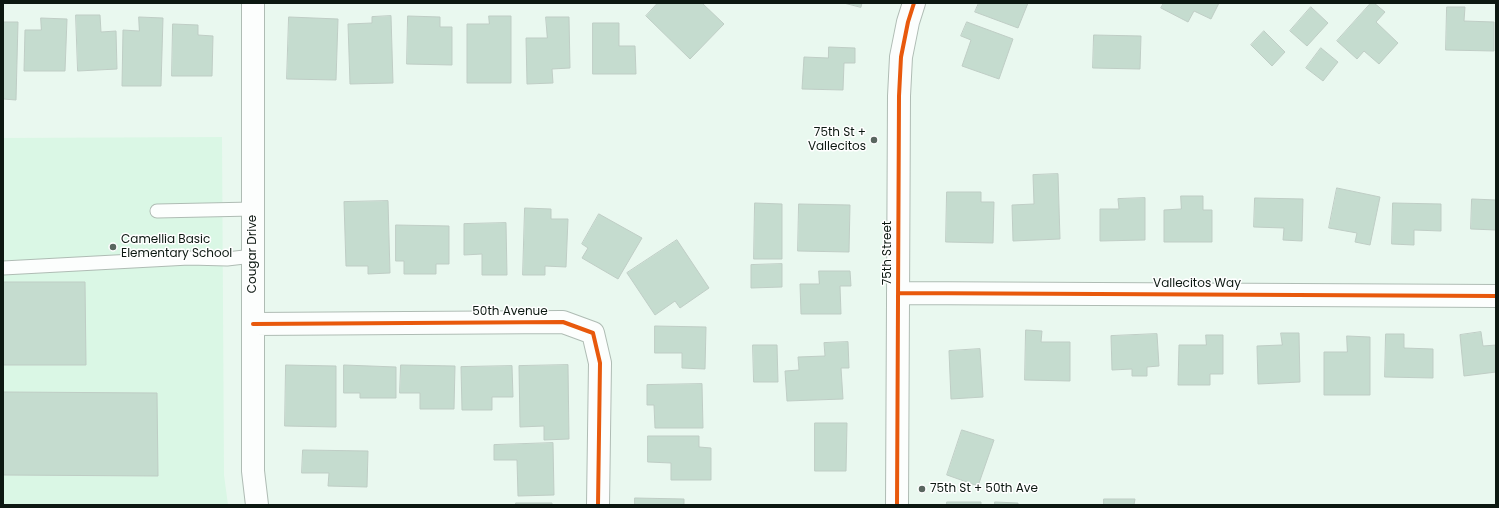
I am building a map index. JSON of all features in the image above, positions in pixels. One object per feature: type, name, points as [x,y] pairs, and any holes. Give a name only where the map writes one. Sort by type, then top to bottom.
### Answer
[{"type":"street","name":"Cougar Drive","points":[[253,3],[253,471],[257,505]]},
{"type":"street","name":"75th Street","points":[[897,505],[898,96],[900,57],[914,3]]},
{"type":"street","name":"Vallecitos Way","points":[[898,293],[1496,296]]},
{"type":"street","name":"50th Avenue","points":[[252,324],[563,322],[593,333],[600,363],[598,505]]},
{"type":"lane","points":[[157,211],[252,209]]},
{"type":"lane","points":[[3,268],[189,258],[227,260],[252,256]]},
{"type":"shaded area","name":"Camellia Basic Elementary School","points":[[222,137],[224,475],[228,505],[3,505],[3,138]]},
{"type":"building","points":[[658,3],[702,3],[724,24],[690,59],[646,16]]},
{"type":"building","points":[[844,3],[862,3],[861,7]]},
{"type":"building","points":[[979,3],[1028,3],[1018,28],[975,12]]},
{"type":"building","points":[[1164,3],[1219,3],[1211,19],[1194,11],[1188,22],[1161,8]]},
{"type":"building","points":[[1371,3],[1374,3],[1385,12],[1376,22],[1398,43],[1379,64],[1364,51],[1357,59],[1337,41]]},
{"type":"building","points":[[1311,7],[1328,23],[1307,46],[1290,31]]},
{"type":"building","points":[[1447,7],[1465,7],[1464,21],[1494,22],[1494,51],[1446,50]]},
{"type":"building","points":[[76,15],[100,15],[101,32],[116,31],[117,69],[78,71]]},
{"type":"building","points":[[391,16],[393,83],[350,84],[348,24],[372,23],[372,17]]},
{"type":"building","points":[[408,16],[440,17],[440,27],[452,27],[452,65],[407,64]]},
{"type":"building","points":[[489,16],[511,16],[511,83],[467,83],[467,24],[489,24]]},
{"type":"building","points":[[139,17],[163,18],[161,86],[122,86],[123,30],[139,31]]},
{"type":"building","points":[[289,17],[338,19],[336,80],[287,79]]},
{"type":"building","points":[[546,17],[569,17],[570,68],[552,69],[553,83],[527,84],[526,38],[547,38]]},
{"type":"building","points":[[41,18],[67,19],[65,71],[24,71],[25,30],[41,30]]},
{"type":"building","points":[[3,22],[18,22],[16,100],[3,99]]},
{"type":"building","points":[[967,22],[1013,39],[999,79],[962,66],[971,40],[961,36]]},
{"type":"building","points":[[593,23],[619,23],[619,46],[635,46],[636,74],[593,74]]},
{"type":"building","points":[[173,24],[198,25],[198,35],[213,36],[212,76],[172,76]]},
{"type":"building","points":[[1264,31],[1285,52],[1272,66],[1251,45]]},
{"type":"building","points":[[1094,35],[1141,36],[1140,69],[1093,68]]},
{"type":"building","points":[[829,47],[855,48],[855,63],[844,63],[843,90],[802,89],[804,57],[828,58]]},
{"type":"building","points":[[1321,48],[1338,62],[1323,81],[1306,68]]},
{"type":"building","points":[[1058,174],[1060,239],[1013,241],[1012,205],[1034,204],[1033,175]]},
{"type":"building","points":[[1337,188],[1380,197],[1370,245],[1355,242],[1357,233],[1329,228]]},
{"type":"building","points":[[947,192],[981,192],[981,202],[994,202],[993,243],[946,242]]},
{"type":"building","points":[[1181,196],[1203,196],[1203,210],[1212,210],[1212,242],[1164,242],[1164,210],[1181,209]]},
{"type":"building","points":[[1145,198],[1145,240],[1100,241],[1100,209],[1119,209],[1118,199]]},
{"type":"building","points":[[1255,198],[1303,199],[1302,241],[1283,240],[1284,228],[1254,227]]},
{"type":"building","points":[[1472,199],[1496,200],[1496,230],[1471,229]]},
{"type":"building","points":[[388,201],[390,273],[368,274],[368,266],[346,266],[344,202]]},
{"type":"building","points":[[755,203],[782,204],[782,259],[754,259]]},
{"type":"building","points":[[1393,203],[1441,204],[1441,231],[1414,230],[1414,245],[1392,244]]},
{"type":"building","points":[[799,204],[850,205],[849,252],[798,251]]},
{"type":"building","points":[[525,208],[551,209],[551,219],[568,219],[566,267],[545,266],[545,275],[523,275]]},
{"type":"building","points":[[599,214],[642,238],[618,279],[582,258],[588,248],[582,244]]},
{"type":"building","points":[[506,223],[507,275],[482,275],[482,254],[464,255],[464,224]]},
{"type":"building","points":[[396,225],[449,226],[449,264],[436,264],[436,274],[404,274],[404,261],[396,261]]},
{"type":"building","points":[[677,240],[709,288],[680,308],[675,301],[655,315],[627,273]]},
{"type":"building","points":[[782,264],[782,287],[751,288],[751,265]]},
{"type":"building","points":[[819,271],[850,271],[851,286],[840,286],[841,314],[801,314],[800,284],[819,284]]},
{"type":"building","points":[[3,282],[85,282],[86,365],[3,365]]},
{"type":"building","points":[[655,326],[706,327],[705,369],[682,368],[682,353],[655,353]]},
{"type":"building","points":[[1026,330],[1042,331],[1041,342],[1070,342],[1070,381],[1025,380]]},
{"type":"building","points":[[1481,332],[1483,346],[1496,345],[1496,372],[1464,376],[1460,335]]},
{"type":"building","points":[[1281,333],[1299,333],[1300,382],[1258,384],[1257,346],[1282,345]]},
{"type":"building","points":[[1157,334],[1159,366],[1147,367],[1147,376],[1132,376],[1132,369],[1112,370],[1111,336]]},
{"type":"building","points":[[1386,334],[1404,334],[1404,348],[1433,349],[1433,378],[1385,377]]},
{"type":"building","points":[[1206,335],[1223,335],[1223,374],[1210,374],[1210,385],[1178,385],[1179,345],[1206,345]]},
{"type":"building","points":[[1347,336],[1370,337],[1370,395],[1324,395],[1324,352],[1347,352]]},
{"type":"building","points":[[848,342],[849,368],[841,368],[843,399],[787,401],[785,371],[799,370],[798,357],[825,356],[824,343]]},
{"type":"building","points":[[753,345],[777,345],[778,382],[754,382]]},
{"type":"building","points":[[980,349],[983,397],[951,399],[949,351]]},
{"type":"building","points":[[286,365],[336,366],[336,427],[285,426]]},
{"type":"building","points":[[344,365],[396,367],[396,398],[360,398],[360,393],[344,393]]},
{"type":"building","points":[[401,365],[455,366],[454,409],[420,409],[420,393],[400,393]]},
{"type":"building","points":[[568,365],[569,439],[544,440],[544,426],[520,427],[519,366]]},
{"type":"building","points":[[512,366],[513,397],[492,397],[492,410],[462,410],[461,367]]},
{"type":"building","points":[[702,384],[703,428],[655,428],[654,405],[647,405],[647,385]]},
{"type":"building","points":[[3,392],[157,393],[158,476],[3,475]]},
{"type":"building","points":[[815,423],[847,423],[846,471],[815,471]]},
{"type":"building","points":[[962,430],[994,440],[978,486],[947,475]]},
{"type":"building","points":[[648,436],[699,436],[699,447],[711,448],[711,480],[671,480],[671,463],[648,462]]},
{"type":"building","points":[[553,443],[554,495],[518,496],[517,460],[494,460],[494,445]]},
{"type":"building","points":[[303,450],[368,451],[367,487],[328,486],[329,473],[302,473]]},
{"type":"building","points":[[635,498],[684,499],[684,505],[635,505]]},
{"type":"building","points":[[1104,499],[1135,499],[1134,505],[1104,505]]},
{"type":"building","points":[[947,502],[981,502],[981,505],[947,505]]},
{"type":"building","points":[[995,502],[1018,503],[1018,505],[995,505]]},
{"type":"building","points":[[516,503],[552,503],[552,505],[516,505]]},
{"type":"cycle path","points":[[897,505],[899,96],[901,57],[908,22],[914,3]]},
{"type":"cycle path","points":[[898,293],[1496,296]]},
{"type":"cycle path","points":[[253,324],[563,322],[593,333],[600,363],[598,505]]},
{"type":"place","name":"75th St + Vallecitos","points":[[874,140]]},
{"type":"place","name":"Camellia Basic Elementary School","points":[[113,247]]},
{"type":"place","name":"75th St + 50th Ave","points":[[922,489]]}]
